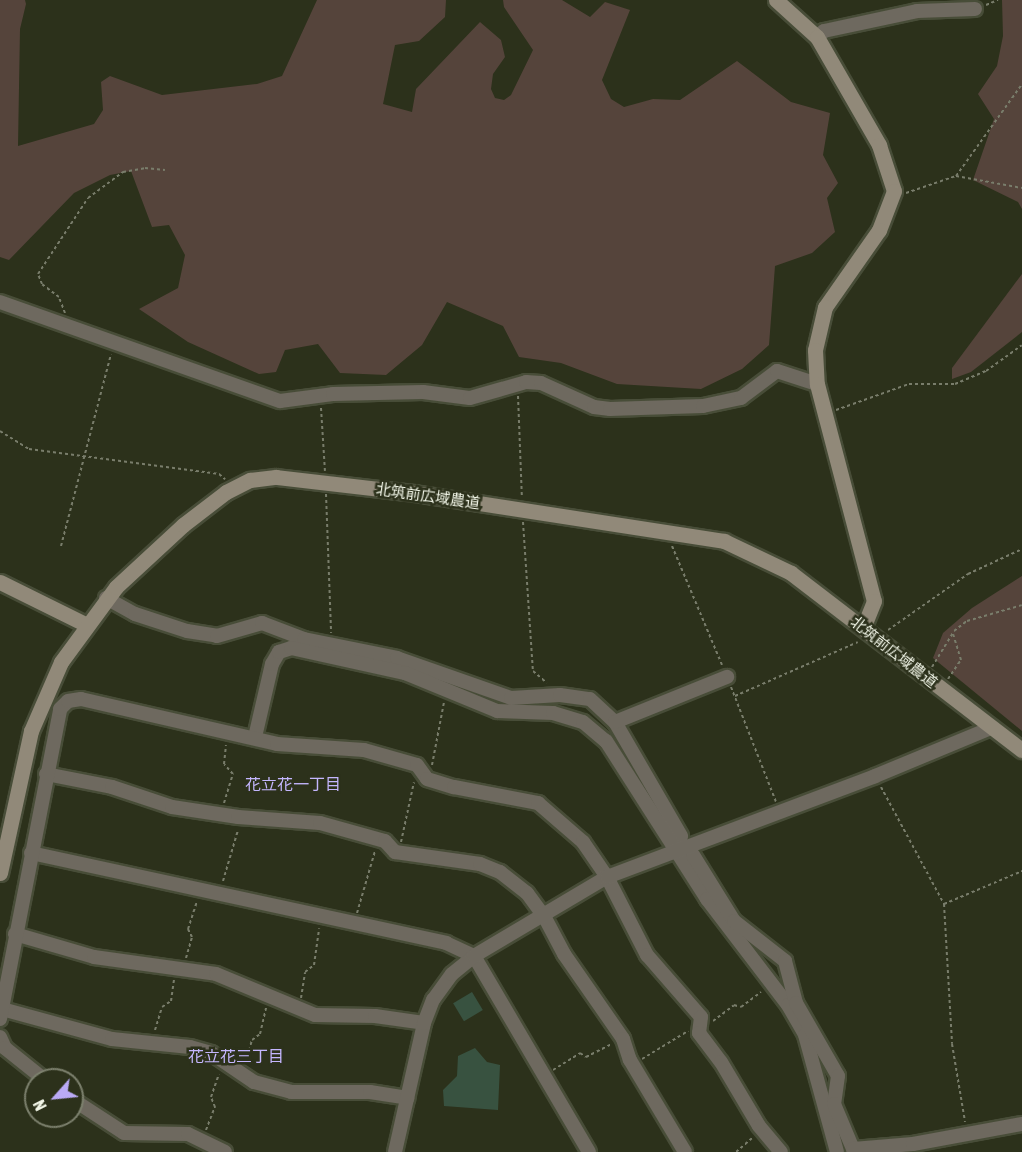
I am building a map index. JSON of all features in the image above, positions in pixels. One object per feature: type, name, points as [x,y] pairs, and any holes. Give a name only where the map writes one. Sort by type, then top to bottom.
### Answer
[{"type":"street","points":[[776,0],[817,37],[879,145],[894,190],[879,230],[825,307],[815,350],[817,384],[874,601],[870,634]]},
{"type":"street","points":[[817,37],[825,31],[917,11],[975,9]]},
{"type":"street","points":[[0,302],[115,339],[280,401],[321,396],[423,392],[470,398],[517,387],[526,382],[541,383],[594,407],[610,409],[725,404],[741,398],[777,371],[817,384]]},
{"type":"street","name":"北筑前広域農道","points":[[0,873],[31,731],[61,662],[106,598],[183,525],[234,488],[250,480],[276,477],[522,509],[724,541],[791,573],[1022,750]]},
{"type":"street","points":[[0,582],[87,625]]},
{"type":"street","points":[[106,598],[135,614],[187,631],[217,636],[262,623],[331,644],[397,658],[511,698],[560,695],[590,699],[615,722],[707,899],[788,1005],[805,1035],[837,1152]]},
{"type":"street","points":[[255,737],[272,664],[279,652],[291,648],[405,673],[497,711],[544,712],[583,722],[606,741],[679,842]]},
{"type":"street","points":[[615,722],[727,677]]},
{"type":"street","points":[[542,696],[544,712]]},
{"type":"street","points":[[408,1098],[370,1092],[291,1092],[254,1082],[225,1059],[190,1047],[112,1040],[1,1014],[46,774],[60,709],[68,700],[81,699],[255,737],[277,744],[364,750],[417,765],[427,779],[538,803],[583,842],[607,876],[647,955],[701,1017],[699,1033],[721,1062],[762,1130],[781,1152]]},
{"type":"street","points":[[395,1152],[424,1023],[433,1000],[452,974],[474,956],[544,916],[607,876],[679,842],[875,776],[991,728]]},
{"type":"street","points":[[46,774],[112,787],[172,807],[240,817],[320,823],[385,841],[395,852],[480,864],[500,872],[527,893],[544,916],[564,954],[622,1039],[630,1060],[685,1152]]},
{"type":"street","points":[[31,853],[200,892],[446,943],[474,956],[589,1152]]},
{"type":"street","points":[[693,855],[734,921],[785,961],[796,1003],[838,1076],[834,1104],[853,1149],[913,1144],[1022,1124]]},
{"type":"street","points":[[15,934],[94,957],[179,966],[216,974],[315,1015],[375,1016],[424,1023]]},
{"type":"street","points":[[0,1037],[5,1048],[30,1068]]},
{"type":"street","points":[[84,1107],[124,1133],[188,1134],[203,1139],[225,1152]]},
{"type":"path","points":[[956,176],[1022,84]]},
{"type":"path","points":[[64,322],[66,311],[59,297],[42,285],[38,274],[88,198],[123,172],[145,168],[165,170]]},
{"type":"path","points":[[894,190],[904,193],[956,176],[1022,188]]},
{"type":"path","points":[[62,546],[115,339]]},
{"type":"path","points":[[825,415],[909,384],[955,384],[986,371],[1022,345]]},
{"type":"path","points":[[517,387],[522,509],[533,670],[560,695]]},
{"type":"path","points":[[321,396],[331,644]]},
{"type":"path","points":[[0,431],[29,449],[219,474],[234,488]]},
{"type":"path","points":[[735,696],[870,634],[968,574],[1022,549]]},
{"type":"path","points":[[924,676],[952,634],[967,621],[1022,604]]},
{"type":"path","points":[[940,688],[961,660],[952,634]]},
{"type":"path","points":[[427,779],[436,736],[440,734],[446,689]]},
{"type":"path","points":[[221,814],[233,774],[224,764],[228,731]]},
{"type":"path","points":[[395,852],[402,839],[405,810],[411,806],[417,765]]},
{"type":"path","points":[[875,776],[944,904],[952,1044],[967,1134]]},
{"type":"path","points":[[219,896],[240,817]]},
{"type":"path","points":[[355,924],[365,877],[372,872],[375,850],[385,841]]},
{"type":"path","points":[[944,904],[1022,872]]},
{"type":"path","points":[[152,1042],[162,1007],[171,1001],[179,966],[192,937],[188,929],[200,892]]},
{"type":"path","points":[[299,1010],[304,972],[314,965],[321,917]]},
{"type":"path","points":[[243,1074],[252,1040],[260,1034],[269,996]]},
{"type":"path","points":[[543,1076],[580,1053],[586,1057],[622,1039]]},
{"type":"path","points":[[203,1139],[215,1107],[211,1097],[225,1059]]},
{"type":"path","points":[[736,1152],[762,1130]]},
{"type":"shaded area","points":[[0,0],[25,0],[26,4],[20,29],[18,146],[94,124],[103,110],[101,82],[110,76],[162,95],[257,84],[282,76],[317,0],[446,0],[445,17],[419,41],[395,45],[383,104],[412,112],[416,89],[480,22],[501,40],[505,57],[493,74],[491,89],[495,98],[504,100],[511,95],[533,50],[504,7],[503,0],[562,0],[590,17],[605,2],[630,10],[602,80],[611,99],[624,107],[653,99],[680,100],[737,61],[791,102],[830,113],[823,155],[838,183],[827,198],[835,232],[812,253],[775,266],[769,345],[742,369],[701,389],[617,384],[561,363],[519,357],[503,326],[447,302],[422,345],[386,375],[340,373],[318,344],[285,350],[276,372],[259,374],[188,342],[139,309],[178,288],[185,255],[169,225],[152,227],[131,171],[110,175],[74,193],[9,260],[0,257]]},
{"type":"shaded area","points":[[1002,0],[1022,0],[1022,209],[1018,202],[973,180],[994,119],[978,94],[997,66],[1003,36]]},
{"type":"shaded area","points":[[1022,274],[1022,332],[971,372],[952,379],[952,368]]},
{"type":"shaded area","points":[[1022,576],[1022,731],[933,658],[943,633],[972,608]]},
{"type":"building","points":[[472,992],[483,1010],[464,1021],[453,1003]]},
{"type":"building","points":[[475,1048],[487,1062],[500,1065],[498,1110],[444,1106],[443,1090],[457,1076],[458,1056]]},
{"type":"district","name":"花立花一丁目","points":[[293,784]]},
{"type":"district","name":"花立花三丁目","points":[[236,1056]]}]
